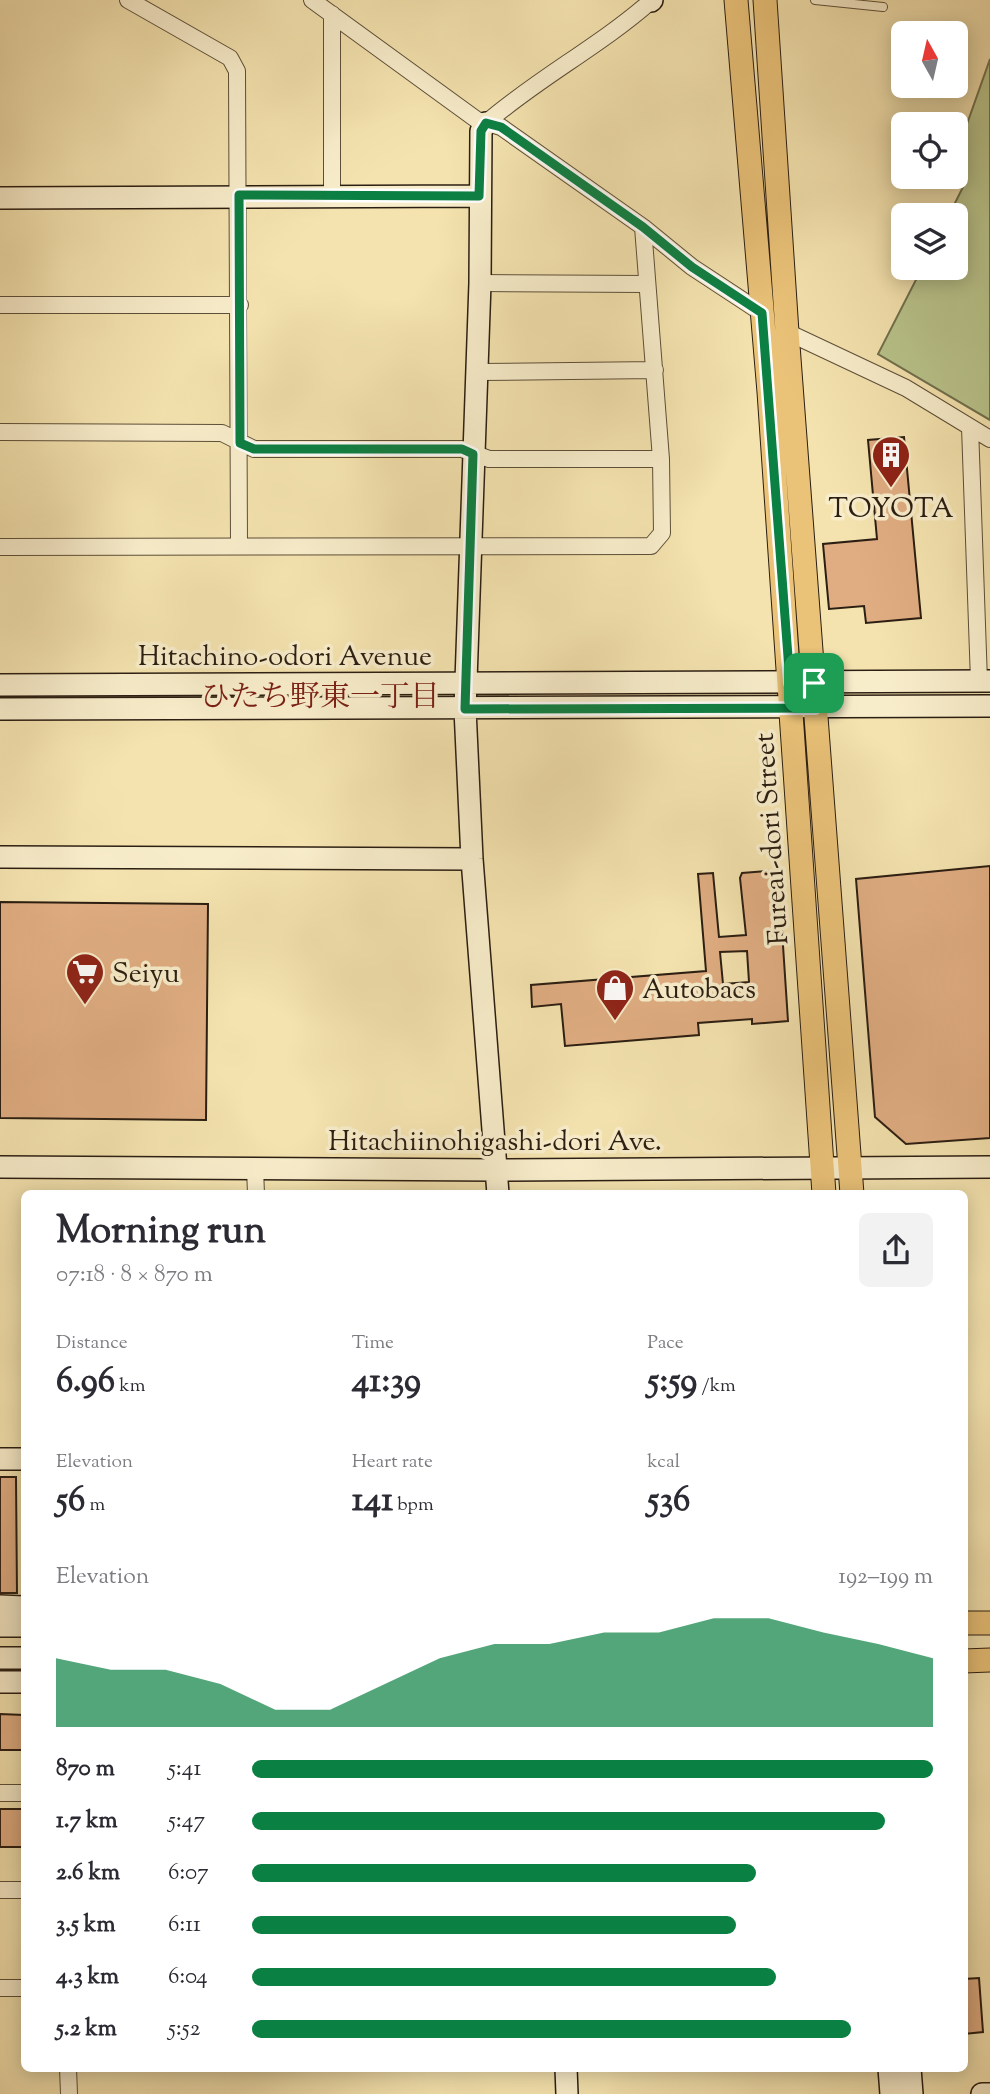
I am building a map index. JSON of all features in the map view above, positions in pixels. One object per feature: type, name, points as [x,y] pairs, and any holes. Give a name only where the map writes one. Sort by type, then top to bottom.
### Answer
[{"type":"main road","name":"Fureai-dori Street","points":[[736,0],[792,708],[824,1190]]},
{"type":"main road","name":"Fureai-dori Street","points":[[765,0],[787,332],[852,1190]]},
{"type":"main road","points":[[968,1623],[990,1623]]},
{"type":"main road","points":[[968,1661],[990,1660]]},
{"type":"street","points":[[128,0],[230,58],[237,71],[239,545]]},
{"type":"street","points":[[312,0],[477,120],[501,127],[643,227],[692,267],[762,313]]},
{"type":"street","points":[[498,1190],[472,859],[465,709],[480,283],[481,131],[486,123],[520,93],[619,29],[652,0]]},
{"type":"street","points":[[332,15],[332,196]]},
{"type":"street","points":[[0,198],[479,196]]},
{"type":"street","points":[[0,547],[651,547],[662,533],[661,459],[643,227]]},
{"type":"street","points":[[480,283],[647,284]]},
{"type":"street","points":[[0,305],[240,305]]},
{"type":"street","points":[[787,332],[906,388],[990,439]]},
{"type":"street","points":[[477,372],[655,370]]},
{"type":"street","points":[[970,427],[984,681]]},
{"type":"street","points":[[0,432],[222,433],[254,449],[462,449],[489,459],[661,459]]},
{"type":"street","name":"Hitachino-odori Avenue","points":[[0,685],[984,681]]},
{"type":"street","name":"Hitachino-odori Avenue","points":[[0,709],[990,706]]},
{"type":"street","points":[[0,857],[472,859]]},
{"type":"street","name":"Hitachiinohigashi-dori Ave.","points":[[0,1167],[495,1170],[990,1167]]},
{"type":"street","points":[[255,1168],[256,1190]]},
{"type":"street","points":[[0,1459],[21,1459]]},
{"type":"street","points":[[0,1606],[21,1607]]},
{"type":"street","points":[[0,1626],[21,1626]]},
{"type":"street","points":[[0,1658],[21,1658]]},
{"type":"street","points":[[0,1682],[21,1682]]},
{"type":"street","points":[[0,1793],[21,1793]]},
{"type":"street","points":[[0,1890],[21,1890]]},
{"type":"street","points":[[0,1988],[21,1988]]},
{"type":"street","points":[[68,2072],[69,2094]]},
{"type":"street","points":[[566,2072],[567,2094]]},
{"type":"street","points":[[890,2072],[891,2094]]},
{"type":"street","points":[[910,2072],[912,2094]]},
{"type":"street","points":[[982,2094],[990,2094]]},
{"type":"lane","points":[[816,0],[883,7]]},
{"type":"green space","points":[[990,59],[990,420],[878,354],[916,280],[968,280],[968,203],[955,203],[962,189],[968,189],[968,121]]},
{"type":"building","name":"TOYOTA","points":[[904,437],[921,618],[866,623],[864,606],[829,609],[823,544],[877,539],[868,440]]},
{"type":"building","points":[[990,866],[990,1138],[906,1144],[875,1117],[856,879]]},
{"type":"building","points":[[778,870],[788,1021],[752,1024],[752,1019],[698,1023],[699,1035],[565,1046],[561,1004],[532,1007],[531,985],[706,971],[698,874],[713,873],[719,937],[746,935],[740,878],[742,873]],"holes":[[[747,951],[749,982],[723,984],[720,952]]]},
{"type":"building","points":[[0,902],[208,904],[206,1120],[0,1118]]},
{"type":"building","points":[[0,1477],[16,1477],[17,1593],[0,1593]]},
{"type":"building","points":[[0,1714],[21,1715],[21,1750],[0,1750]]},
{"type":"building","points":[[0,1809],[21,1809],[21,1847],[0,1847]]},
{"type":"building","points":[[979,1978],[983,2032],[968,2034],[968,1979]]},
{"type":"place","name":"TOYOTA","points":[[891,489]]},
{"type":"place","name":"Seiyu","points":[[85,1006]]},
{"type":"place","name":"Autobacs","points":[[615,1022]]},
{"type":"district","name":"ひたち野東一丁目","points":[[320,696]]},
{"type":"route","points":[[486,123],[501,127],[643,227],[692,267],[762,313],[790,683],[814,683],[815,708],[465,709],[473,454],[462,449],[254,449],[240,443],[239,195],[479,196],[481,131],[486,123]]}]
